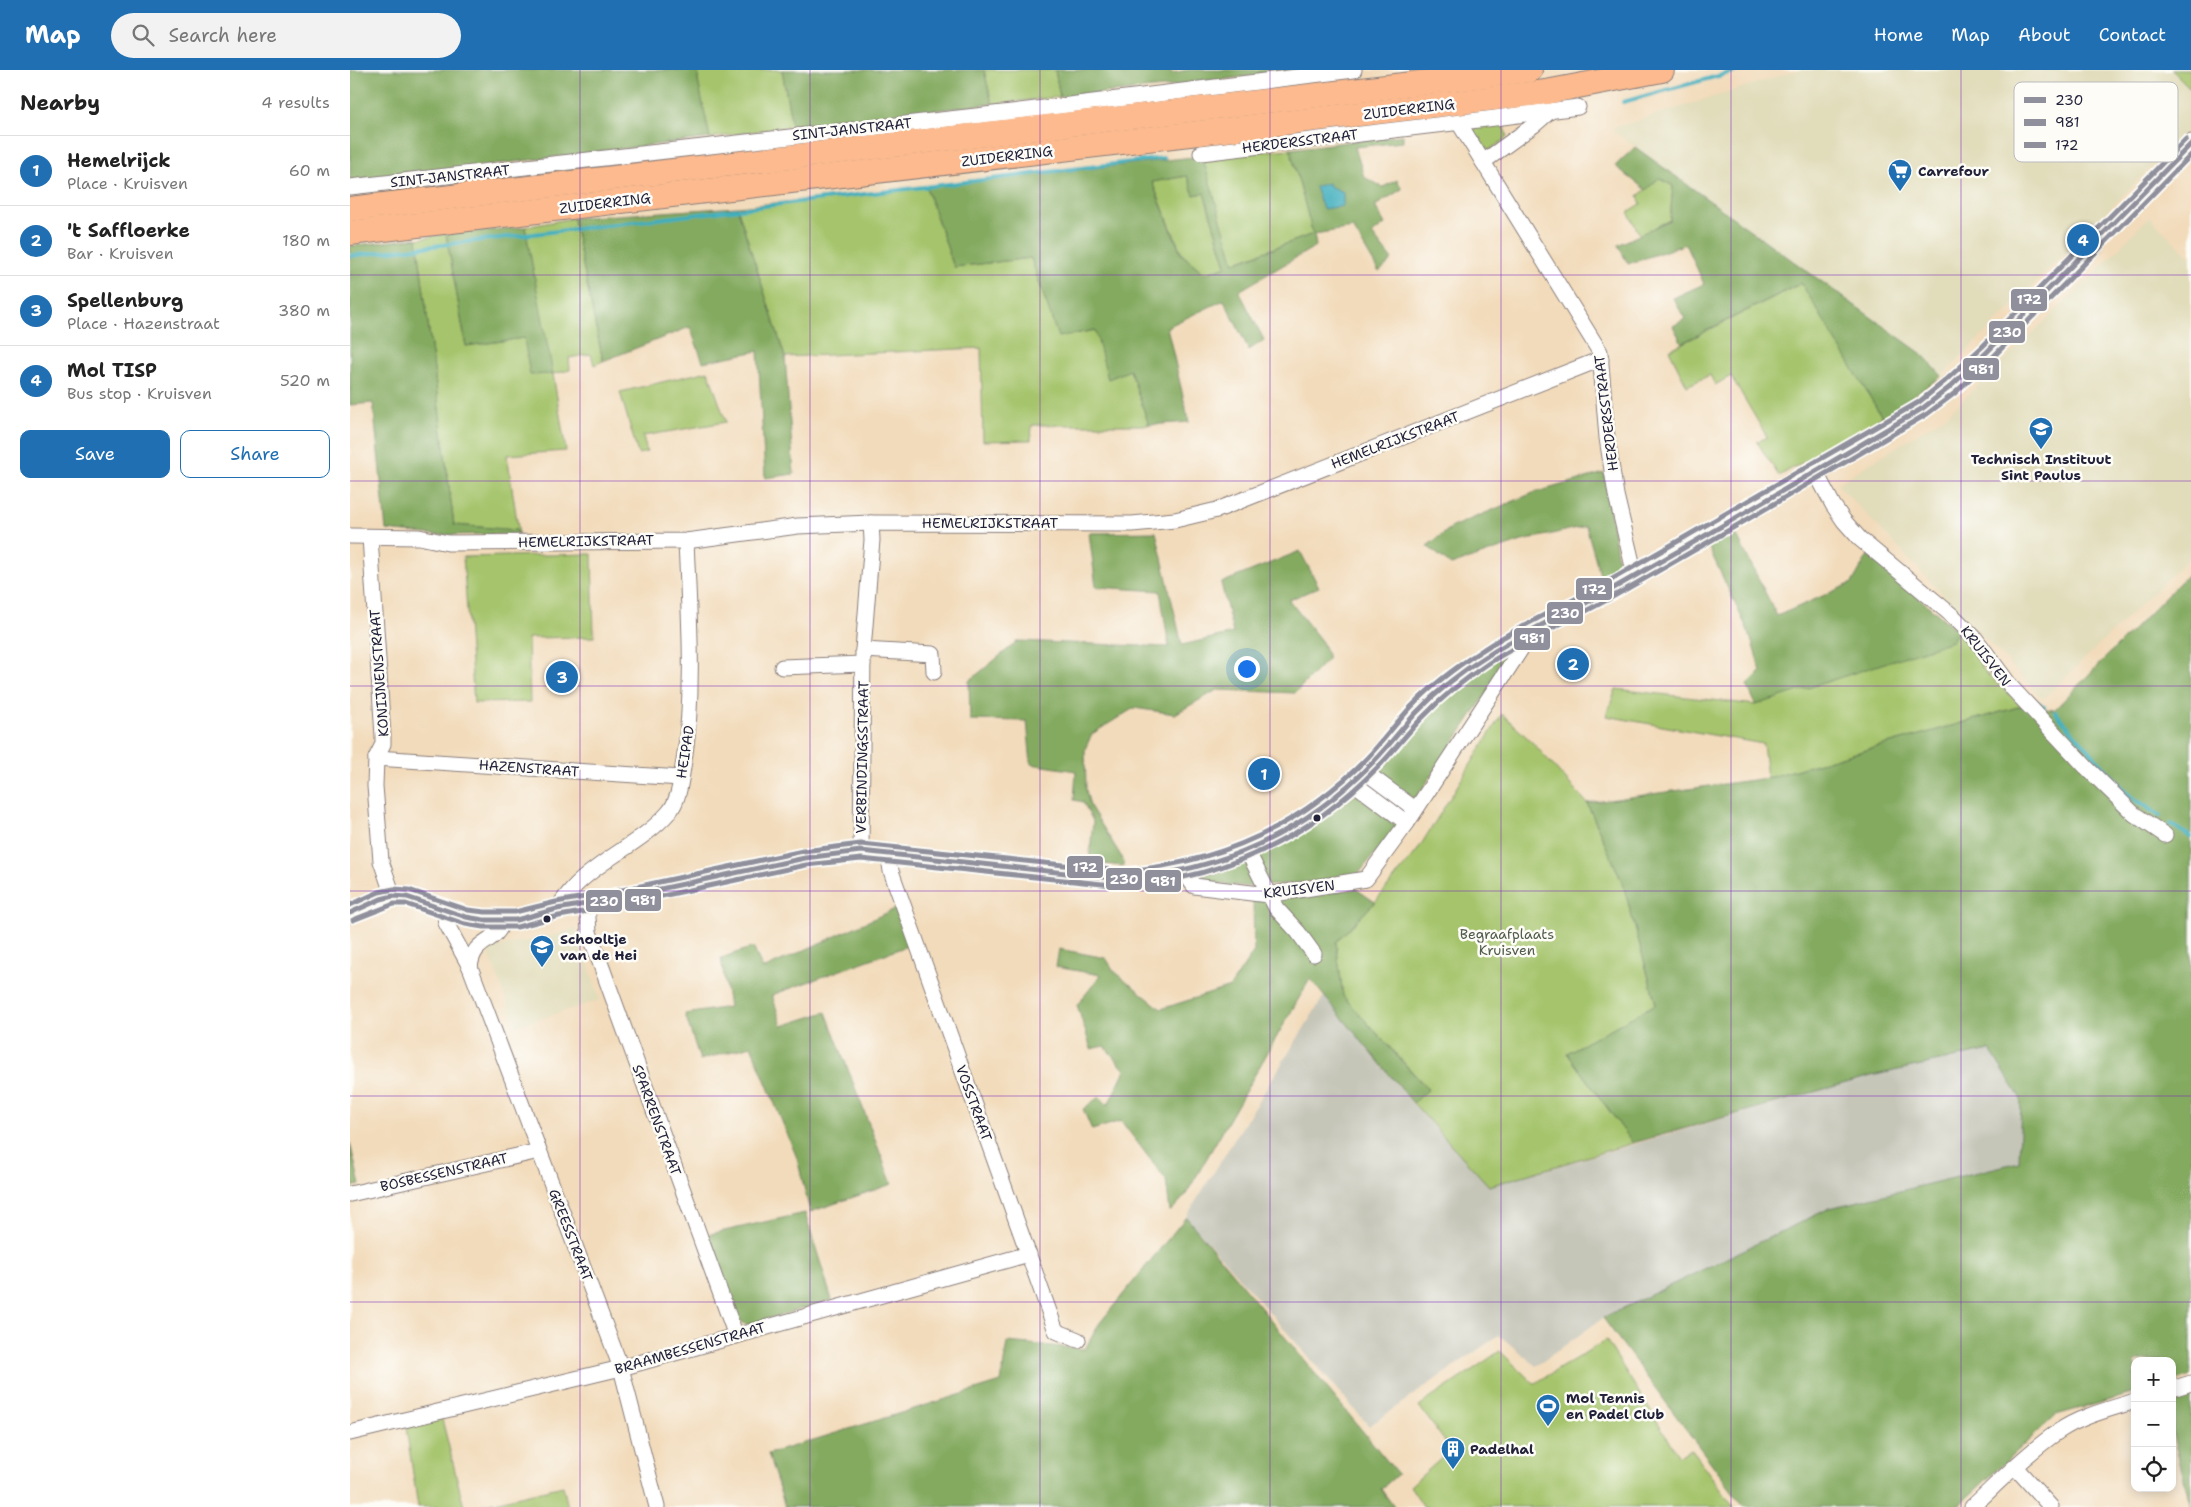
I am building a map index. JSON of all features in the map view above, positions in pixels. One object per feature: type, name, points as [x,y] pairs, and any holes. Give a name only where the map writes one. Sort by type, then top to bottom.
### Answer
[{"type":"highway","name":"ZUIDERRING","points":[[350,209],[1530,70]]},
{"type":"highway","name":"ZUIDERRING","points":[[350,233],[1546,92],[1662,70]]},
{"type":"street","name":"SINT-JANSTRAAT","points":[[350,187],[1028,110],[1354,70]]},
{"type":"street","name":"HERDERSSTRAAT","points":[[1201,153],[1460,123],[1578,107]]},
{"type":"street","points":[[1484,162],[1549,112]]},
{"type":"street","name":"HERDERSSTRAAT","points":[[1460,123],[1596,344],[1601,359],[1607,438],[1616,495],[1635,575]]},
{"type":"street","points":[[2178,157],[2191,144]]},
{"type":"street","points":[[351,910],[393,896],[407,896],[444,910],[475,918],[516,920],[557,909],[609,900],[805,858],[861,850],[1122,879],[1153,878],[1184,872],[1247,850],[1284,832],[1308,816],[1358,776],[1423,706],[1451,681],[1486,656],[1523,634],[1567,614],[1923,408],[1956,383],[2173,162]]},
{"type":"street","name":"HEMELRIJKSTRAAT","points":[[350,536],[419,537],[448,543],[686,541],[798,526],[871,523],[1132,524],[1174,520],[1217,510],[1601,359]]},
{"type":"street","name":"KRUISVEN","points":[[1815,471],[1833,505],[1855,533],[1961,624],[1975,638],[2012,688],[2086,766],[2134,814],[2165,835]]},
{"type":"street","name":"VERBINDINGSSTRAAT","points":[[861,850],[863,657],[872,540],[871,523]]},
{"type":"street","name":"KONIJNENSTRAAT","points":[[370,536],[383,736],[383,744],[376,758],[375,786],[381,861],[393,896]]},
{"type":"street","name":"HEIPAD","points":[[557,909],[570,891],[582,880],[655,827],[671,810],[681,778],[690,721],[691,685],[686,541]]},
{"type":"street","name":"KRUISVEN","points":[[1184,872],[1194,886],[1268,896],[1366,879],[1416,809],[1521,649],[1523,634]]},
{"type":"street","name":"VERBINDINGSSTRAAT","points":[[782,667],[863,657],[933,654],[934,672]]},
{"type":"street","name":"HAZENSTRAAT","points":[[376,758],[681,778]]},
{"type":"street","points":[[1358,776],[1416,809]]},
{"type":"street","points":[[1358,776],[1407,822]]},
{"type":"street","points":[[1247,850],[1268,896],[1314,954]]},
{"type":"street","name":"VOSSTRAAT","points":[[888,852],[894,880],[1056,1331],[1078,1340]]},
{"type":"street","name":"SPARRENSTRAAT","points":[[587,903],[589,932],[736,1336]]},
{"type":"street","name":"GREESSTRAAT","points":[[444,910],[446,923],[470,967],[621,1368],[657,1507]]},
{"type":"street","points":[[470,967],[471,956],[476,947],[498,934],[503,920]]},
{"type":"street","name":"BOSBESSENSTRAAT","points":[[350,1194],[539,1151]]},
{"type":"street","name":"BRAAMBESSENSTRAAT","points":[[350,1433],[621,1368],[1028,1254]]},
{"type":"street","points":[[2176,1388],[2191,1383]]},
{"type":"street","points":[[1972,1507],[2015,1467],[2061,1430],[2100,1412],[2132,1402]]},
{"type":"street","points":[[2015,1467],[2051,1507]]},
{"type":"shaded area","points":[[1799,70],[2191,70],[2191,128],[2178,141],[2178,82],[2014,82],[2014,162],[2157,162],[1942,376],[1922,354],[1611,129]]},
{"type":"shaded area","name":"Technisch Instituut Sint Paulus","points":[[2149,217],[2191,258],[2191,556],[2043,699],[1837,484],[1947,415],[2097,271]]},
{"type":"shaded area","name":"Schooltje van de Hei","points":[[576,928],[600,1000],[516,1026],[488,951],[501,946],[559,934]]},
{"type":"shaded area","points":[[1324,996],[1412,1103],[1489,1186],[1871,1076],[1990,1050],[2021,1099],[2019,1162],[1830,1208],[1603,1318],[1536,1366],[1499,1335],[1369,1426],[1186,1217]]},
{"type":"green space","points":[[350,70],[698,70],[698,81],[710,138],[350,182]]},
{"type":"green space","points":[[698,70],[782,70],[792,126],[710,138],[698,81]]},
{"type":"green space","points":[[782,70],[984,70],[992,104],[792,126]]},
{"type":"green space","points":[[984,70],[1055,70],[1060,97],[992,104]]},
{"type":"green space","points":[[1055,70],[1170,70],[1171,73],[1189,70],[1296,70],[1174,86],[1060,97]]},
{"type":"green space","points":[[2172,70],[2191,70],[2191,89]]},
{"type":"green space","points":[[1501,121],[1507,135],[1504,140],[1488,151],[1480,150],[1472,135],[1477,124]]},
{"type":"green space","points":[[1403,135],[1403,142],[1355,147],[1364,177],[1383,187],[1397,180],[1402,189],[1375,206],[1385,224],[1372,234],[1392,260],[1379,272],[1353,228],[1314,234],[1316,246],[1239,291],[1264,340],[1249,350],[1224,300],[1167,327],[1189,422],[1149,425],[1130,370],[1108,379],[1095,330],[1058,337],[1031,258],[954,267],[926,187],[1202,156],[1234,263],[1313,234],[1290,149]],"holes":[[[1187,176],[1194,195],[1204,193],[1226,266],[1205,274],[1181,254],[1152,182]]]},
{"type":"green space","points":[[1635,147],[1922,354],[1942,376],[1882,417],[1801,283],[1682,343],[1673,326],[1685,319],[1673,298],[1704,284],[1686,244],[1628,264],[1618,245],[1670,220],[1673,186],[1659,178],[1646,190],[1615,166]]},
{"type":"green space","points":[[1290,149],[1313,234],[1233,263],[1202,156]]},
{"type":"green space","points":[[1187,176],[1194,195],[1204,193],[1226,266],[1205,274],[1182,254],[1152,182]]},
{"type":"green space","points":[[1659,178],[1673,186],[1670,220],[1640,235],[1628,212],[1641,204],[1638,196]]},
{"type":"green space","points":[[926,187],[954,267],[1031,258],[1058,337],[1096,330],[1108,379],[1130,370],[1149,425],[1032,425],[1031,440],[983,441],[981,348],[785,357],[737,207]]},
{"type":"green space","points":[[737,207],[785,357],[794,474],[765,478],[758,351],[703,362],[690,327],[603,361],[573,218]]},
{"type":"green space","points":[[573,218],[603,361],[594,365],[591,354],[569,358],[570,370],[553,374],[566,451],[507,455],[519,534],[516,530],[454,525],[417,239],[446,234],[466,346],[524,338],[552,374],[525,227]]},
{"type":"green space","points":[[525,227],[553,374],[530,375],[524,338],[466,346],[446,234]]},
{"type":"green space","points":[[417,238],[454,525],[516,530],[519,534],[437,535],[386,530],[373,403],[350,405],[350,246]]},
{"type":"green space","points":[[1802,283],[1882,417],[1779,476],[1757,442],[1767,437],[1731,376],[1715,385],[1710,375],[1687,386],[1669,350]]},
{"type":"green space","points":[[708,371],[726,422],[643,436],[647,452],[638,454],[620,392]]},
{"type":"green space","points":[[1604,473],[1618,560],[1617,567],[1601,578],[1586,526],[1522,541],[1451,565],[1427,546],[1452,527],[1533,493]]},
{"type":"green space","points":[[1733,528],[1777,616],[1852,583],[1868,555],[1958,631],[1952,641],[1756,705],[1747,685],[1761,671],[1749,633],[1707,544]]},
{"type":"green space","points":[[1156,532],[1182,645],[1233,633],[1221,583],[1300,551],[1319,587],[1289,600],[1322,642],[1329,658],[1295,693],[1217,690],[1175,714],[1134,708],[1092,734],[1085,749],[1086,790],[1090,806],[1121,856],[1124,866],[1089,863],[1093,821],[1083,802],[1074,800],[1076,771],[1031,764],[1027,721],[970,720],[969,681],[1018,641],[1169,647],[1160,591],[1096,587],[1089,533]]},
{"type":"green space","points":[[592,554],[594,637],[528,638],[530,702],[474,703],[463,557]]},
{"type":"green space","points":[[2191,571],[2191,1376],[2176,1381],[2176,1357],[2131,1357],[2131,1394],[2056,1415],[1957,1507],[1744,1507],[1603,1318],[1830,1208],[2019,1162],[2021,1099],[1990,1050],[1871,1076],[1633,1143],[1567,1053],[1656,1004],[1623,884],[1587,803],[1767,778],[2022,706],[2054,710]]},
{"type":"green space","points":[[1958,631],[1986,673],[2022,706],[1767,778],[1763,744],[1606,716],[1616,689],[1756,705]]},
{"type":"green space","points":[[1506,655],[1508,662],[1415,800],[1378,774],[1421,724],[1452,692],[1469,678]]},
{"type":"green space","name":"Begraafplaats Kruisven","points":[[1502,714],[1533,743],[1587,803],[1623,884],[1656,1004],[1567,1053],[1633,1143],[1489,1186],[1413,1103],[1428,1089],[1343,996],[1336,942],[1375,902],[1417,851]]},
{"type":"green space","points":[[1356,794],[1397,826],[1356,877],[1255,887],[1209,883],[1202,879],[1206,873],[1247,861],[1286,842]]},
{"type":"green space","points":[[1356,889],[1375,902],[1336,942],[1343,996],[1428,1090],[1413,1103],[1310,979],[1185,1196],[1170,1212],[1166,1180],[1121,1121],[1092,1130],[1083,1109],[1099,1097],[1108,1105],[1125,1070],[1104,1046],[1091,1049],[1077,1005],[1101,975],[1056,967],[1059,949],[1106,958],[1114,971],[1161,1009],[1230,987],[1254,951],[1253,899],[1285,898]]},
{"type":"green space","points":[[897,908],[910,945],[772,995],[782,1026],[826,1012],[892,1184],[810,1212],[797,1158],[751,1046],[700,1060],[685,1014],[729,1007],[721,958],[753,947],[763,969]]},
{"type":"green space","points":[[350,1143],[360,1185],[350,1187]]},
{"type":"green space","points":[[805,1213],[832,1300],[746,1325],[736,1317],[706,1235]]},
{"type":"green space","points":[[1186,1217],[1398,1474],[1381,1489],[1394,1507],[785,1507],[768,1454],[1001,1382],[1007,1342],[1085,1349],[1099,1324]]},
{"type":"green space","name":"Mol Tennis en Padel Club","points":[[1606,1340],[1679,1456],[1691,1449],[1734,1507],[1424,1507],[1410,1486],[1451,1450],[1419,1406],[1500,1351],[1534,1384]]},
{"type":"green space","points":[[2191,1392],[2191,1507],[2176,1448],[2176,1397]]},
{"type":"green space","points":[[442,1419],[464,1507],[418,1507],[406,1427]]},
{"type":"green space","points":[[563,1486],[568,1507],[473,1507]]},
{"type":"water","points":[[1328,183],[1329,186],[1343,192],[1343,206],[1323,209],[1315,187]]},
{"type":"waterway","points":[[1623,102],[1740,70]]},
{"type":"waterway","points":[[350,256],[1164,158]]},
{"type":"waterway","points":[[2031,698],[2044,707]]},
{"type":"waterway","points":[[2055,712],[2129,795],[2160,816]]},
{"type":"waterway","points":[[2171,824],[2191,837]]},
{"type":"transit line","name":"172","points":[[2178,147],[2186,139]]},
{"type":"transit line","name":"230","points":[[2178,157],[2191,144]]},
{"type":"transit line","name":"981","points":[[353,920],[394,904],[406,904],[465,924],[483,927],[517,927],[559,916],[611,907],[806,865],[861,859],[1122,886],[1159,882],[1194,875],[1261,851],[1323,815],[1351,792],[1390,755],[1438,702],[1489,663],[1519,645],[1653,574],[1927,414],[1955,393],[1992,358],[2191,155]]},
{"type":"transit line","name":"172","points":[[350,905],[379,892],[394,889],[409,890],[468,910],[515,912],[803,851],[861,844],[1122,871],[1158,867],[1192,860],[1256,838],[1286,822],[1342,782],[1368,757],[1405,713],[1427,691],[1496,641],[1648,559],[1919,402],[1982,347],[2163,162]]},
{"type":"transit line","name":"230","points":[[350,913],[381,899],[393,896],[407,897],[466,917],[484,920],[516,920],[557,909],[609,900],[805,858],[861,851],[1122,879],[1158,875],[1193,867],[1226,857],[1258,844],[1289,829],[1318,810],[1346,787],[1379,756],[1411,718],[1433,696],[1477,662],[1517,638],[1651,567],[1923,408],[1950,387],[1987,352],[2173,162]]},
{"type":"place","name":"Carrefour","points":[[1900,192]]},
{"type":"place","name":"Mol TISP","points":[[2083,240]]},
{"type":"place","name":"Technisch Instituut Sint Paulus","points":[[2041,450]]},
{"type":"place","name":"'t Saffloerke","points":[[1573,664]]},
{"type":"place","name":"Spellenburg","points":[[562,677]]},
{"type":"place","name":"Hemelrijck","points":[[1264,774]]},
{"type":"place","name":"Schooltje van de Hei","points":[[542,968]]},
{"type":"place","name":"Mol Tennis en Padel Club","points":[[1548,1427]]},
{"type":"place","name":"Padelhal","points":[[1453,1470]]}]
